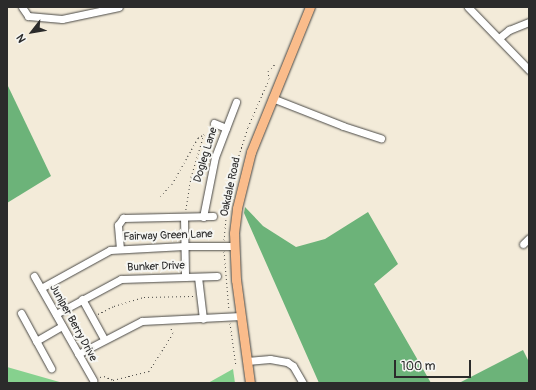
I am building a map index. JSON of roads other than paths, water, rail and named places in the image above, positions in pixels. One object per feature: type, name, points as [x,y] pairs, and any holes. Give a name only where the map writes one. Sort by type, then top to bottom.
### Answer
[{"type":"main road","name":"Oakdale Road","points":[[250,383],[240,316],[234,246],[237,208],[245,172],[272,98],[310,7]]},
{"type":"street","points":[[22,7],[28,16],[62,19],[119,7]]},
{"type":"street","points":[[468,7],[529,70]]},
{"type":"street","points":[[499,38],[509,30],[529,22]]},
{"type":"street","points":[[272,98],[343,126],[381,138]]},
{"type":"street","name":"Dogleg Lane","points":[[203,217],[208,184],[236,102]]},
{"type":"street","points":[[214,123],[226,128]]},
{"type":"street","points":[[185,215],[185,277]]},
{"type":"street","points":[[120,249],[118,224],[123,218],[185,215],[203,217],[213,216]]},
{"type":"street","points":[[523,244],[529,238]]},
{"type":"street","name":"Fairway Green Lane","points":[[41,288],[99,256],[120,249],[184,246],[234,246]]},
{"type":"street","name":"Juniper Berry Drive","points":[[34,276],[78,354],[96,379]]},
{"type":"street","name":"Bunker Drive","points":[[56,314],[121,279],[217,276]]},
{"type":"street","points":[[198,277],[203,319]]},
{"type":"street","points":[[82,299],[104,339]]},
{"type":"street","points":[[21,313],[51,368]]},
{"type":"street","points":[[78,354],[104,339],[142,321],[240,316]]},
{"type":"street","points":[[36,341],[62,326]]},
{"type":"street","points":[[247,361],[270,359],[286,362],[293,366],[303,383]]}]
